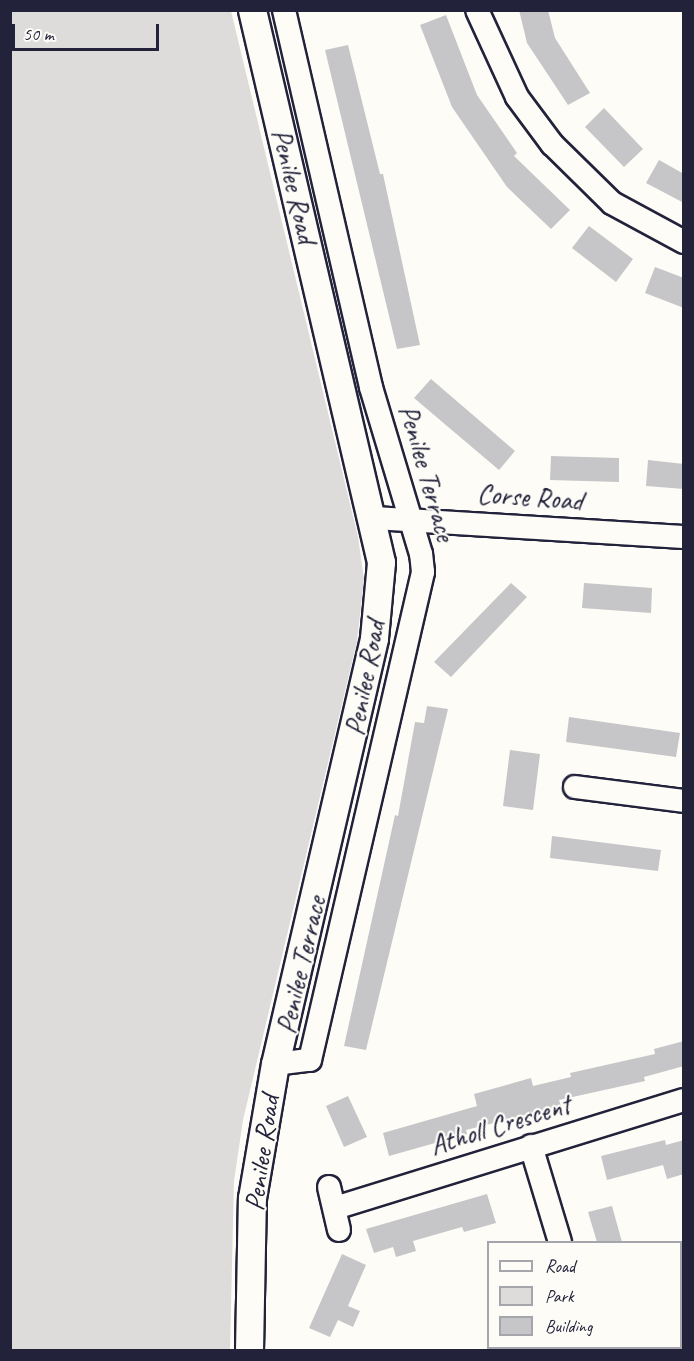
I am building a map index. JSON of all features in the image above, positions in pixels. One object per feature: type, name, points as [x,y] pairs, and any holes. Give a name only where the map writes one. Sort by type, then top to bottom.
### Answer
[{"type":"street","name":"Penilee Road","points":[[249,1350],[252,1198],[275,1064],[374,638],[381,562],[373,518],[252,10]]},
{"type":"street","name":"Penilee Terrace","points":[[275,1064],[310,1060],[423,572],[371,387],[284,10]]},
{"type":"street","points":[[477,10],[517,98],[552,144],[612,203],[684,242]]},
{"type":"street","name":"Corse Road","points":[[373,518],[408,518],[684,537]]},
{"type":"street","points":[[575,787],[684,801]]},
{"type":"street","name":"Atholl Crescent","points":[[334,1208],[684,1100]]},
{"type":"street","points":[[531,1146],[560,1241]]},
{"type":"green space","points":[[10,11],[231,11],[358,537],[364,579],[357,641],[243,1120],[234,1181],[230,1350],[11,1350]]},
{"type":"building","points":[[519,10],[548,10],[555,38],[590,93],[568,105],[527,43]]},
{"type":"building","points":[[446,15],[477,95],[517,153],[514,156],[570,210],[551,229],[507,187],[452,107],[420,25]]},
{"type":"building","points":[[348,45],[380,174],[383,174],[420,345],[397,349],[325,50]]},
{"type":"building","points":[[604,108],[643,149],[624,167],[585,127]]},
{"type":"building","points":[[659,160],[684,174],[684,203],[646,183]]},
{"type":"building","points":[[589,226],[633,259],[616,282],[572,248]]},
{"type":"building","points":[[655,267],[684,278],[684,308],[645,293]]},
{"type":"building","points":[[431,379],[515,451],[499,470],[414,398]]},
{"type":"building","points":[[551,456],[619,458],[619,482],[550,480]]},
{"type":"building","points":[[648,460],[684,464],[684,489],[646,486]]},
{"type":"building","points":[[511,583],[527,597],[451,677],[434,662]]},
{"type":"building","points":[[584,583],[652,588],[651,613],[582,608]]},
{"type":"building","points":[[427,706],[448,709],[366,1050],[344,1046],[395,815],[398,816],[415,722],[424,723]]},
{"type":"building","points":[[569,717],[680,733],[676,757],[566,742]]},
{"type":"building","points":[[510,750],[540,754],[533,810],[503,806]]},
{"type":"building","points":[[552,836],[661,850],[658,871],[550,858]]},
{"type":"building","points":[[684,1041],[684,1066],[644,1077],[645,1081],[559,1100],[561,1106],[466,1130],[467,1134],[389,1156],[383,1133],[477,1106],[474,1094],[531,1078],[533,1086],[571,1077],[570,1073],[655,1054],[654,1049]]},
{"type":"building","points":[[348,1096],[367,1137],[344,1147],[326,1106]]},
{"type":"building","points":[[665,1140],[666,1145],[684,1140],[684,1174],[667,1179],[663,1165],[607,1180],[601,1156]]},
{"type":"building","points":[[487,1194],[496,1223],[464,1232],[462,1227],[413,1241],[416,1251],[396,1257],[393,1247],[374,1253],[366,1229]]},
{"type":"building","points":[[612,1206],[622,1241],[597,1241],[588,1212]]},
{"type":"building","points":[[342,1254],[366,1265],[348,1306],[360,1311],[353,1327],[338,1320],[330,1337],[309,1328]]}]
